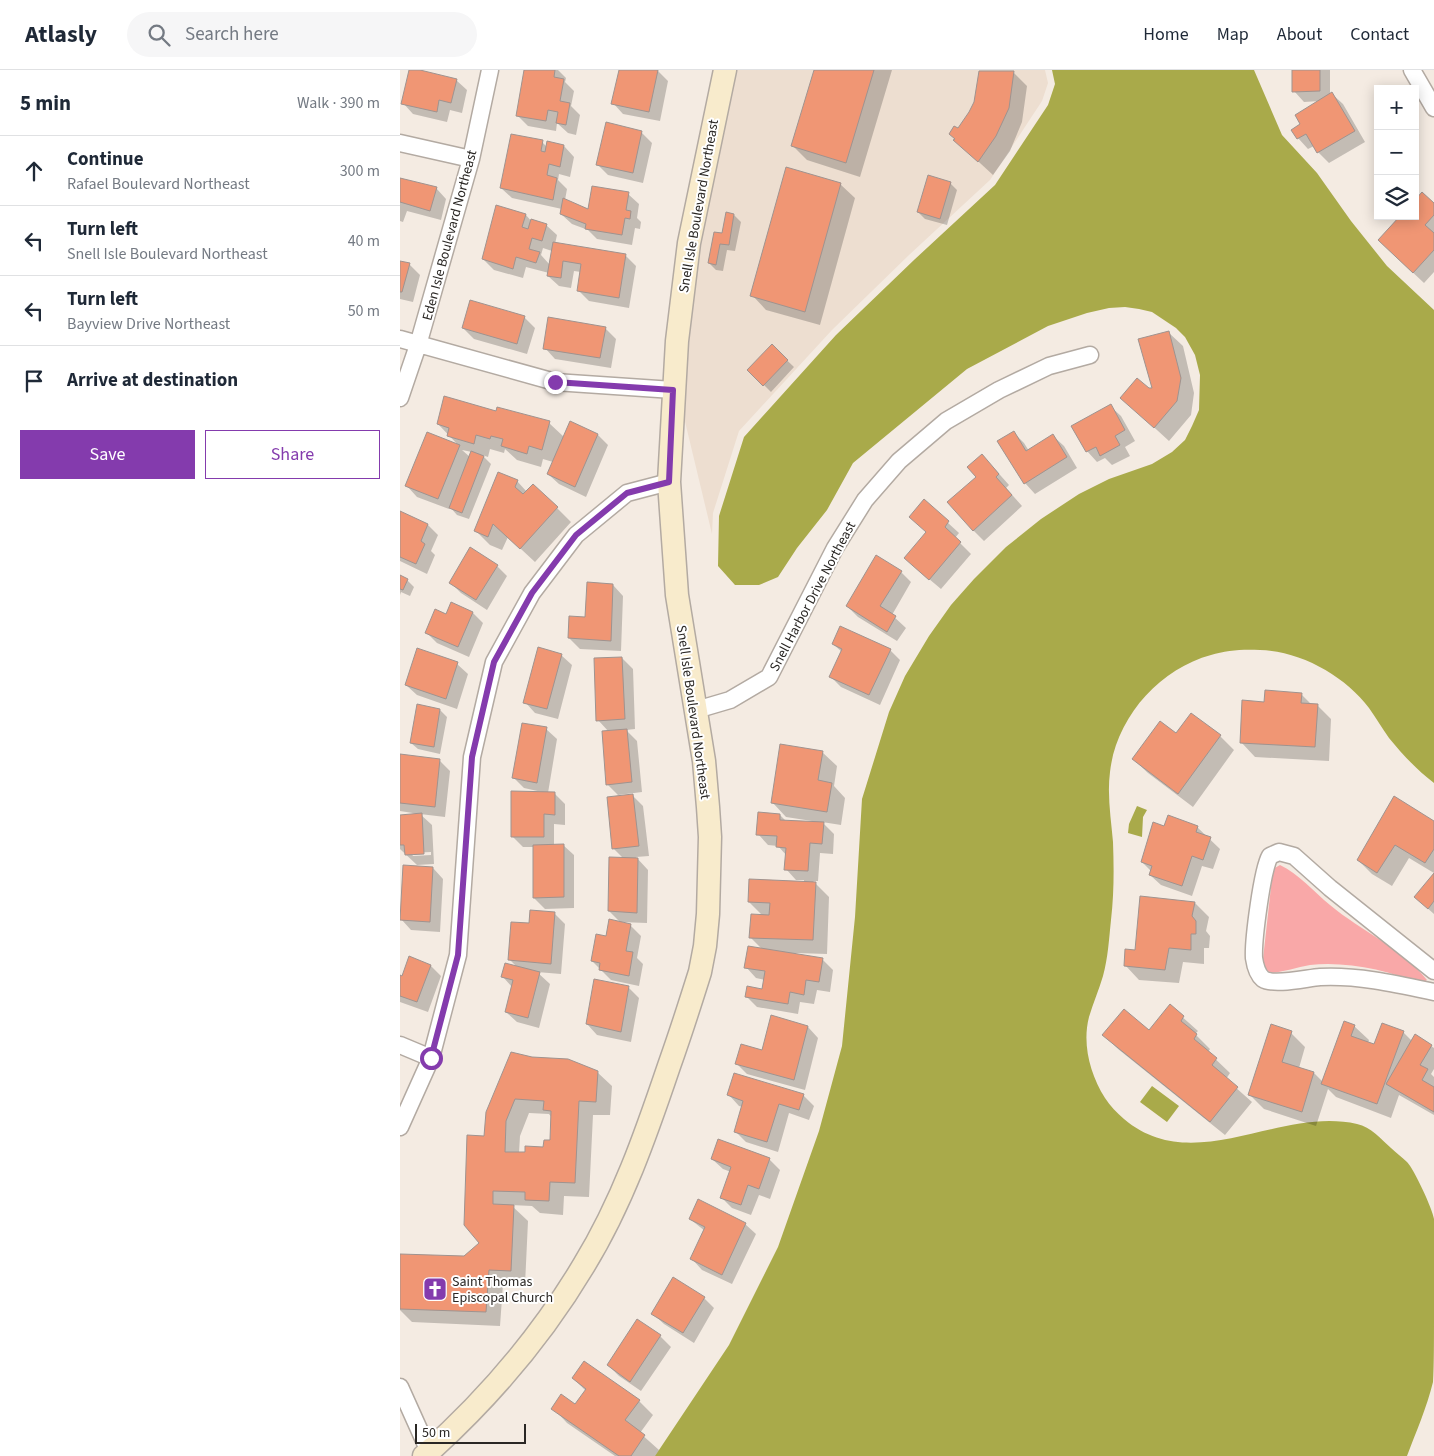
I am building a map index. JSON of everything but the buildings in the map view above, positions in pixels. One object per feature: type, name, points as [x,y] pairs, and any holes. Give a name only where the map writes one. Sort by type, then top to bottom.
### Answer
[{"type":"street","name":"Eden Isle Boulevard Northeast","points":[[400,398],[418,345],[471,159],[490,70]]},
{"type":"street","name":"Snell Isle Boulevard Northeast","points":[[428,1454],[515,1364],[566,1295],[585,1264],[626,1184],[657,1104],[700,972],[706,938],[710,878],[710,837],[704,761],[677,596],[669,482],[673,390],[689,242],[725,70]]},
{"type":"street","points":[[1412,70],[1434,108]]},
{"type":"street","points":[[400,143],[471,159]]},
{"type":"street","points":[[400,339],[555,382],[673,390]]},
{"type":"street","name":"Snell Harbor Drive Northeast","points":[[696,710],[730,700],[770,676],[835,548],[865,500],[899,461],[946,422],[999,390],[1049,366],[1090,354]]},
{"type":"street","points":[[400,1127],[431,1058],[458,955],[472,757],[494,662],[532,593],[576,535],[627,493],[669,482]]},
{"type":"street","points":[[1434,971],[1330,888],[1294,856],[1279,852],[1270,856],[1264,871],[1254,950],[1258,973],[1263,978],[1270,982],[1281,982],[1336,976],[1372,980],[1434,992]]},
{"type":"street","points":[[400,1045],[431,1058]]},
{"type":"street","points":[[400,1387],[428,1454]]},
{"type":"shaded area","points":[[733,70],[1045,70],[1048,83],[1042,101],[990,180],[832,330],[739,431],[713,513],[712,534],[682,409],[691,284]]},
{"type":"shaded area","points":[[1052,70],[1254,70],[1282,135],[1317,173],[1351,221],[1387,266],[1434,310],[1434,783],[1404,756],[1359,696],[1335,676],[1306,660],[1275,651],[1235,650],[1211,655],[1192,662],[1174,672],[1143,698],[1121,733],[1114,752],[1109,789],[1114,881],[1112,910],[1106,962],[1089,1017],[1086,1038],[1089,1059],[1095,1079],[1105,1098],[1124,1119],[1151,1135],[1179,1142],[1208,1142],[1298,1124],[1327,1121],[1357,1124],[1376,1134],[1407,1162],[1423,1190],[1434,1219],[1434,1360],[1431,1391],[1407,1456],[655,1456],[729,1345],[778,1247],[819,1131],[842,1046],[855,917],[862,799],[889,712],[905,676],[929,636],[951,605],[1006,547],[1041,519],[1079,494],[1109,479],[1152,464],[1172,452],[1185,440],[1199,410],[1200,375],[1195,355],[1185,337],[1176,328],[1152,312],[1139,309],[1125,307],[1109,308],[1087,313],[1048,326],[967,369],[853,463],[827,510],[797,548],[778,577],[759,585],[735,585],[718,566],[719,516],[744,437],[836,335],[995,185],[1048,105],[1055,84]]},
{"type":"shaded area","points":[[1137,806],[1147,810],[1143,817],[1142,837],[1128,833],[1129,824]]},
{"type":"shaded area","points":[[1280,865],[1300,878],[1342,914],[1406,958],[1427,980],[1421,984],[1381,971],[1338,964],[1310,965],[1271,973],[1265,969],[1263,959],[1273,869]]},
{"type":"shaded area","points":[[1152,1086],[1179,1106],[1167,1122],[1140,1102]]},
{"type":"place","name":"Saint Thomas Episcopal Church","points":[[435,1289]]},
{"type":"route","points":[[431,1058],[458,955],[472,757],[494,662],[532,593],[576,535],[627,493],[669,482],[673,390],[555,382]]}]
